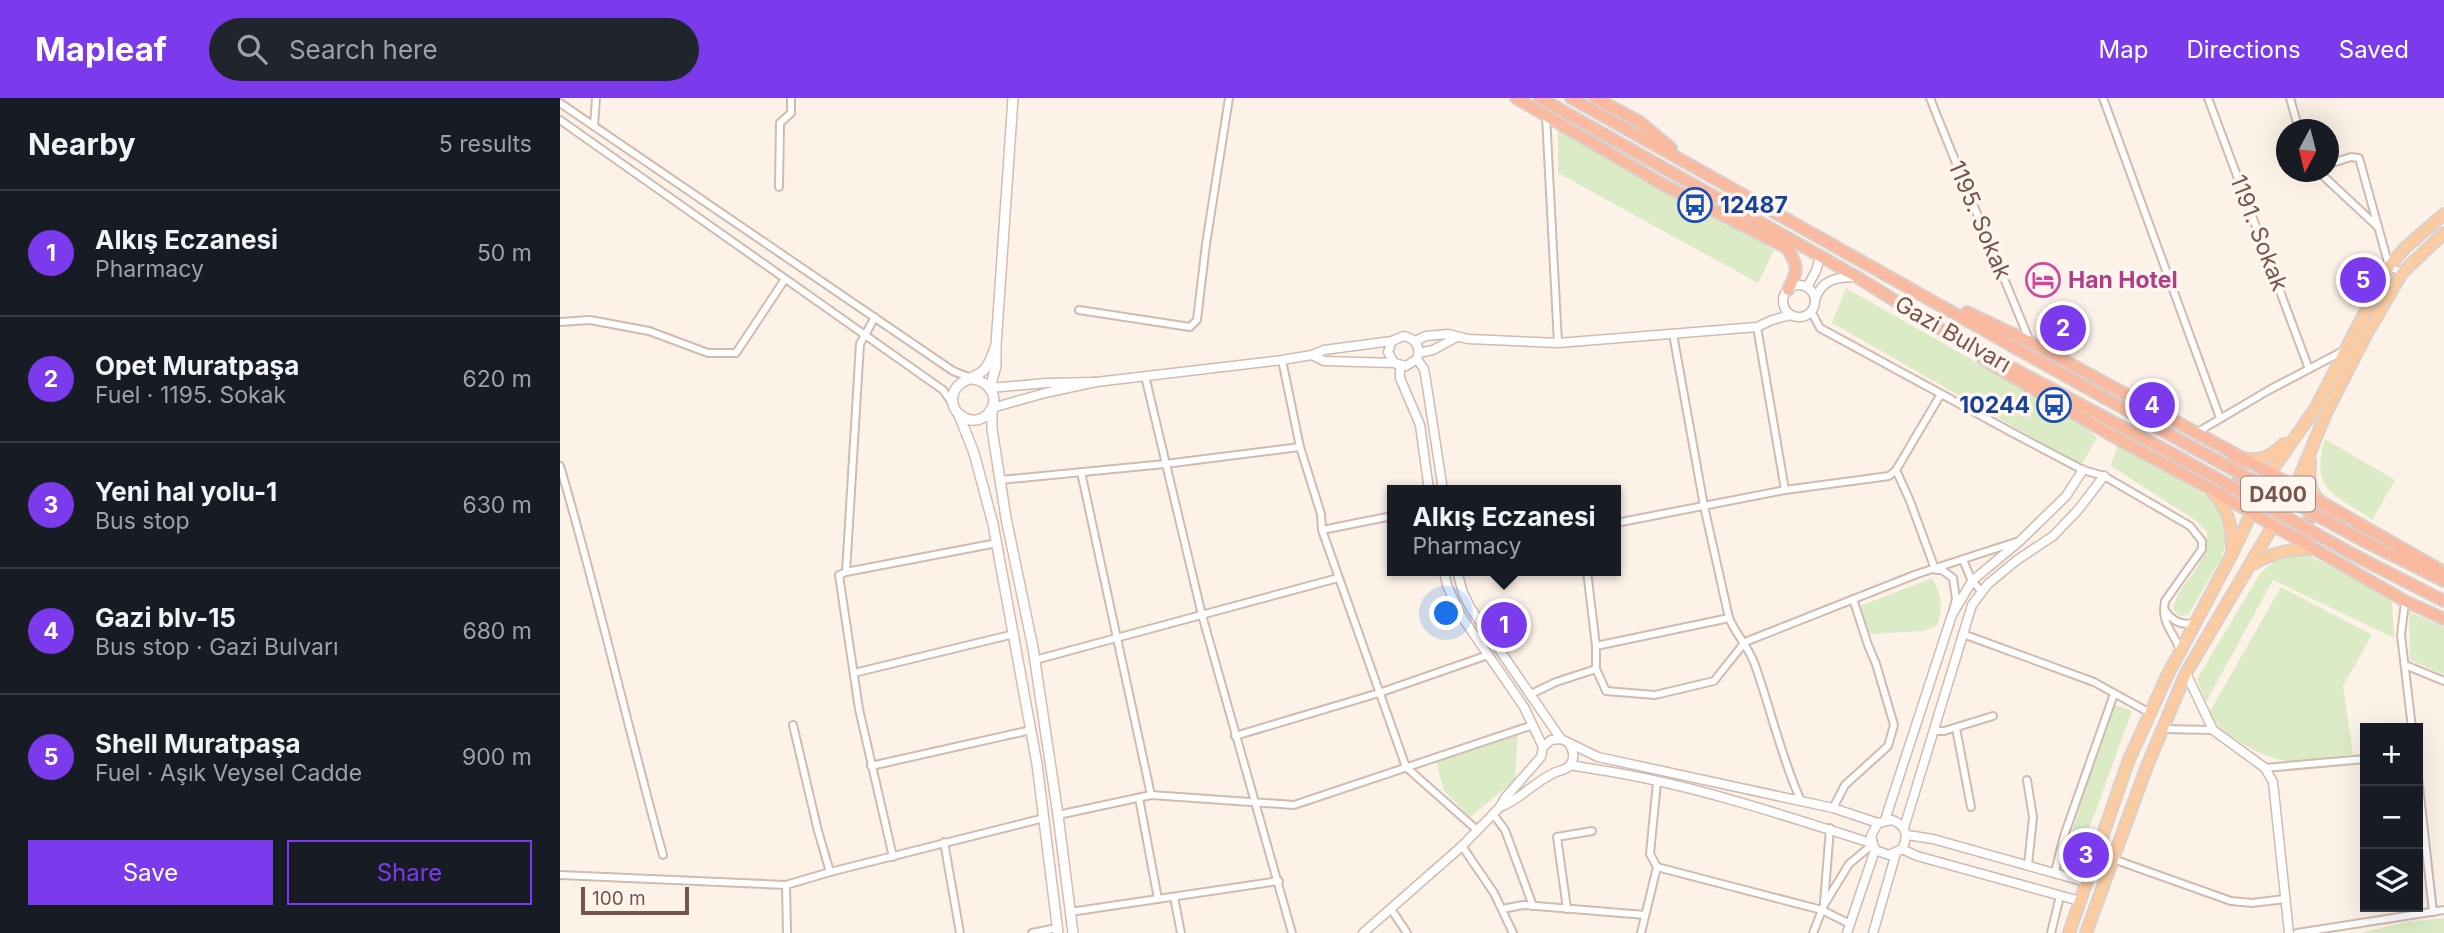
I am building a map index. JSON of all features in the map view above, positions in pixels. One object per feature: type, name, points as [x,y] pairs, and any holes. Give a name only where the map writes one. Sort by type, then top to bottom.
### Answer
[{"type":"highway","points":[[1516,98],[1664,185],[1787,248],[1796,262],[1797,274],[1786,294]]},
{"type":"highway","name":"Gazi Bulvarı","points":[[1540,98],[1857,277],[1947,333],[2356,556],[2444,601]]},
{"type":"highway","name":"Gazi Bulvarı","points":[[1570,98],[2192,447],[2364,541],[2444,581]]},
{"type":"highway","points":[[1595,98],[1640,122],[1692,165]]},
{"type":"highway","points":[[1892,277],[2030,342],[2323,502],[2444,572]]},
{"type":"highway","points":[[1947,333],[1995,367],[2405,601],[2444,619]]},
{"type":"highway","points":[[2205,486],[2231,489],[2241,479],[2239,462],[2227,449]]},
{"type":"highway","points":[[2311,548],[2303,533],[2309,517],[2328,512],[2347,517]]},
{"type":"main road","points":[[990,388],[996,366],[1013,98]]},
{"type":"main road","points":[[2069,933],[2128,762],[2270,473],[2315,409],[2389,266],[2444,214]]},
{"type":"main road","points":[[2085,933],[2147,766],[2186,673],[2295,488],[2311,447],[2366,335],[2402,274],[2444,233]]},
{"type":"main road","points":[[2410,244],[2421,254]]},
{"type":"main road","points":[[996,345],[987,368],[972,379],[959,384],[952,396],[952,403],[974,453],[997,543],[1031,730],[1057,930]]},
{"type":"main road","points":[[972,379],[986,383],[994,401],[992,429],[1035,660],[1073,933]]},
{"type":"main road","points":[[959,415],[977,420],[992,408]]},
{"type":"main road","points":[[2242,458],[2253,460],[2273,454],[2297,432]]},
{"type":"main road","points":[[2311,447],[2311,486],[2315,496],[2323,502]]},
{"type":"main road","points":[[2205,486],[2222,502],[2232,527],[2232,554]]},
{"type":"main road","points":[[2251,566],[2270,554],[2311,548]]},
{"type":"street","points":[[594,126],[596,98]]},
{"type":"street","points":[[779,187],[780,122],[791,113],[791,98]]},
{"type":"street","points":[[1079,310],[1190,327],[1197,320],[1229,98]]},
{"type":"street","name":"1195. Sokak","points":[[1930,98],[2030,342]]},
{"type":"street","points":[[2103,98],[2220,418]]},
{"type":"street","name":"1191. Sokak","points":[[2208,98],[2309,369]]},
{"type":"street","points":[[2291,98],[2296,119]]},
{"type":"street","points":[[560,103],[953,371],[972,379]]},
{"type":"street","points":[[1546,116],[1558,343]]},
{"type":"street","points":[[560,120],[943,390],[952,403]]},
{"type":"street","points":[[2339,160],[2359,158],[2389,266],[2402,274]]},
{"type":"street","points":[[2330,182],[2378,227]]},
{"type":"street","points":[[1807,288],[1820,257]]},
{"type":"street","points":[[992,408],[1096,382],[1282,360],[1324,350],[1392,341],[1404,336],[1415,341],[1426,336],[1448,334],[1457,337],[1558,343],[1757,327],[1791,315],[1802,317],[1811,311],[1818,291],[1828,281],[1838,277],[1857,277]]},
{"type":"street","points":[[560,322],[590,320],[649,331],[708,353],[736,353],[785,279]]},
{"type":"street","points":[[1772,320],[1779,312],[1786,294],[1797,286],[1807,288],[1815,301]]},
{"type":"street","points":[[1786,294],[1784,308],[1791,315]]},
{"type":"street","points":[[1811,311],[1820,328],[2083,470],[2104,476],[2190,526],[2202,541],[2202,550],[2165,601],[2164,609],[2164,617],[2177,639],[2180,652]]},
{"type":"street","points":[[846,572],[860,344],[876,317]]},
{"type":"street","points":[[1757,327],[1785,490]]},
{"type":"street","points":[[1673,334],[1704,506],[1729,618],[1735,634],[1745,642],[1754,663],[1790,777],[1801,801]]},
{"type":"street","points":[[1312,355],[1324,361],[1406,366],[1418,356],[1457,337]]},
{"type":"street","points":[[1392,341],[1388,352],[1397,365],[1420,425],[1428,485]]},
{"type":"street","points":[[1415,341],[1426,380],[1442,485]]},
{"type":"street","points":[[2196,433],[2347,349]]},
{"type":"street","points":[[1282,360],[1300,447],[1321,514],[1322,530],[1406,767],[1477,830]]},
{"type":"street","points":[[1145,376],[1202,615],[1292,933]]},
{"type":"street","points":[[990,388],[1096,382]]},
{"type":"street","points":[[1621,522],[1785,490],[1889,476],[1896,470],[1941,394]]},
{"type":"street","points":[[1000,480],[1165,464],[1300,447]]},
{"type":"street","points":[[560,466],[587,557],[663,855]]},
{"type":"street","points":[[1896,470],[1935,569]]},
{"type":"street","points":[[1952,615],[1972,581],[2021,540],[2066,496],[2083,470]]},
{"type":"street","points":[[1081,472],[1151,796]]},
{"type":"street","points":[[1873,933],[1972,605],[1982,592],[2017,560],[2053,536],[2078,510],[2104,476]]},
{"type":"street","points":[[1322,530],[1387,517]]},
{"type":"street","points":[[1588,576],[1596,669],[1606,691],[1655,695],[1714,681],[1745,642],[1926,571],[2021,540]]},
{"type":"street","points":[[893,857],[871,766],[839,575],[997,543]]},
{"type":"street","points":[[1963,560],[1972,581],[1982,592]]},
{"type":"street","points":[[1657,867],[1823,907],[1848,929],[1873,846],[1873,828],[1881,821],[1956,599],[1953,578],[1942,570],[1926,571]]},
{"type":"street","points":[[1445,576],[1460,614],[1533,725],[1542,747],[1541,758],[1546,767],[1556,772]]},
{"type":"street","points":[[1458,576],[1470,607],[1491,640],[1562,739],[1570,745],[1598,757],[1881,821],[1899,822],[1905,832],[2087,882]]},
{"type":"street","points":[[1035,660],[1338,578]]},
{"type":"street","points":[[1833,808],[1845,785],[1888,746],[1894,725],[1877,664],[1853,599]]},
{"type":"street","points":[[2405,601],[2401,635],[2411,723]]},
{"type":"street","points":[[2164,609],[2168,616],[2179,623],[2185,625],[2196,622]]},
{"type":"street","points":[[1596,646],[1729,618]]},
{"type":"street","points":[[854,673],[1014,634]]},
{"type":"street","points":[[1963,634],[2094,682],[2150,713]]},
{"type":"street","points":[[1235,736],[1379,693],[1488,655]]},
{"type":"street","points":[[2405,665],[2444,681]]},
{"type":"street","points":[[1531,694],[1556,682],[1596,669]]},
{"type":"street","points":[[2186,673],[2213,730],[2264,768],[2273,782],[2289,933]]},
{"type":"street","points":[[2055,872],[2064,836],[2114,694]]},
{"type":"street","points":[[1934,731],[1944,732],[1993,716]]},
{"type":"street","points":[[793,724],[830,872]]},
{"type":"street","points":[[1058,815],[1151,796],[1294,805],[1533,725]]},
{"type":"street","points":[[1956,728],[1971,807]]},
{"type":"street","points":[[2164,729],[2213,730]]},
{"type":"street","points":[[871,766],[1031,730]]},
{"type":"street","points":[[1542,747],[1551,740],[1562,739]]},
{"type":"street","points":[[1363,933],[1462,846],[1497,811],[1533,785],[1570,765],[1574,755],[1570,745]]},
{"type":"street","points":[[1497,811],[1505,798],[1541,758]]},
{"type":"street","points":[[2264,768],[2360,759]]},
{"type":"street","points":[[1570,765],[1657,782],[1830,828],[1889,855],[1899,851],[2080,901]]},
{"type":"street","points":[[2027,780],[2034,817],[2028,865]]},
{"type":"street","points":[[1641,933],[1657,867],[1650,854],[1657,782]]},
{"type":"street","points":[[2419,786],[2432,912]]},
{"type":"street","points":[[1139,798],[1158,899]]},
{"type":"street","points":[[1497,811],[1533,906]]},
{"type":"street","points":[[560,875],[786,886],[830,872],[1044,818]]},
{"type":"street","points":[[1823,907],[1830,828]]},
{"type":"street","points":[[1567,909],[1557,837],[1592,831]]},
{"type":"street","points":[[944,842],[960,933]]},
{"type":"street","points":[[1462,846],[1502,909],[1513,933]]},
{"type":"street","points":[[1813,933],[1823,907],[1849,864],[1873,846]]},
{"type":"street","points":[[2113,859],[2231,901],[2252,903],[2285,898]]},
{"type":"street","points":[[1070,912],[1279,881]]},
{"type":"street","points":[[786,886],[787,933]]},
{"type":"street","points":[[2051,933],[2060,896]]},
{"type":"street","points":[[1174,897],[1181,933]]},
{"type":"street","points":[[1502,909],[1523,905],[1645,915]]},
{"type":"street","points":[[1391,909],[1407,933]]},
{"type":"street","points":[[2297,933],[2444,910]]},
{"type":"street","points":[[1032,933],[1057,930]]},
{"type":"green space","points":[[1558,125],[1774,250],[1758,283],[1558,173]]},
{"type":"green space","points":[[1846,288],[2083,423],[2097,438],[2081,465],[1832,323]]},
{"type":"green space","points":[[2325,439],[2395,480],[2372,520],[2336,496],[2323,481],[2321,457]]},
{"type":"green space","points":[[2118,443],[2205,495],[2219,512],[2227,538],[2221,559],[2188,615],[2180,616],[2173,609],[2181,590],[2203,556],[2207,532],[2195,520],[2111,466]]},
{"type":"green space","points":[[2290,555],[2308,555],[2392,599],[2394,638],[2273,580],[2206,702],[2197,679],[2260,574],[2275,560]]},
{"type":"green space","points":[[1932,578],[1940,601],[1937,625],[1924,631],[1870,634],[1860,606]]},
{"type":"green space","points":[[2281,587],[2372,635],[2343,686],[2353,754],[2302,761],[2277,759],[2233,737],[2208,715]]},
{"type":"green space","points":[[2409,612],[2444,627],[2444,675],[2410,660]]},
{"type":"green space","points":[[2113,704],[2132,711],[2077,862],[2064,856]]},
{"type":"green space","points":[[1518,730],[1515,780],[1470,817],[1444,791],[1436,761]]},
{"type":"green space","points":[[2444,918],[2444,933],[2360,933],[2408,922]]},
{"type":"place","name":"12487","points":[[1695,205]]},
{"type":"place","name":"Han Hotel","points":[[2043,280]]},
{"type":"place","name":"Shell Muratpaşa","points":[[2363,280]]},
{"type":"place","name":"Opet Muratpaşa","points":[[2063,328]]},
{"type":"place","name":"10244","points":[[2054,405]]},
{"type":"place","name":"Gazi blv-15","points":[[2152,405]]},
{"type":"place","name":"Alkış Eczanesi","points":[[1504,625]]},
{"type":"place","name":"Yeni hal yolu-1","points":[[2086,855]]}]
